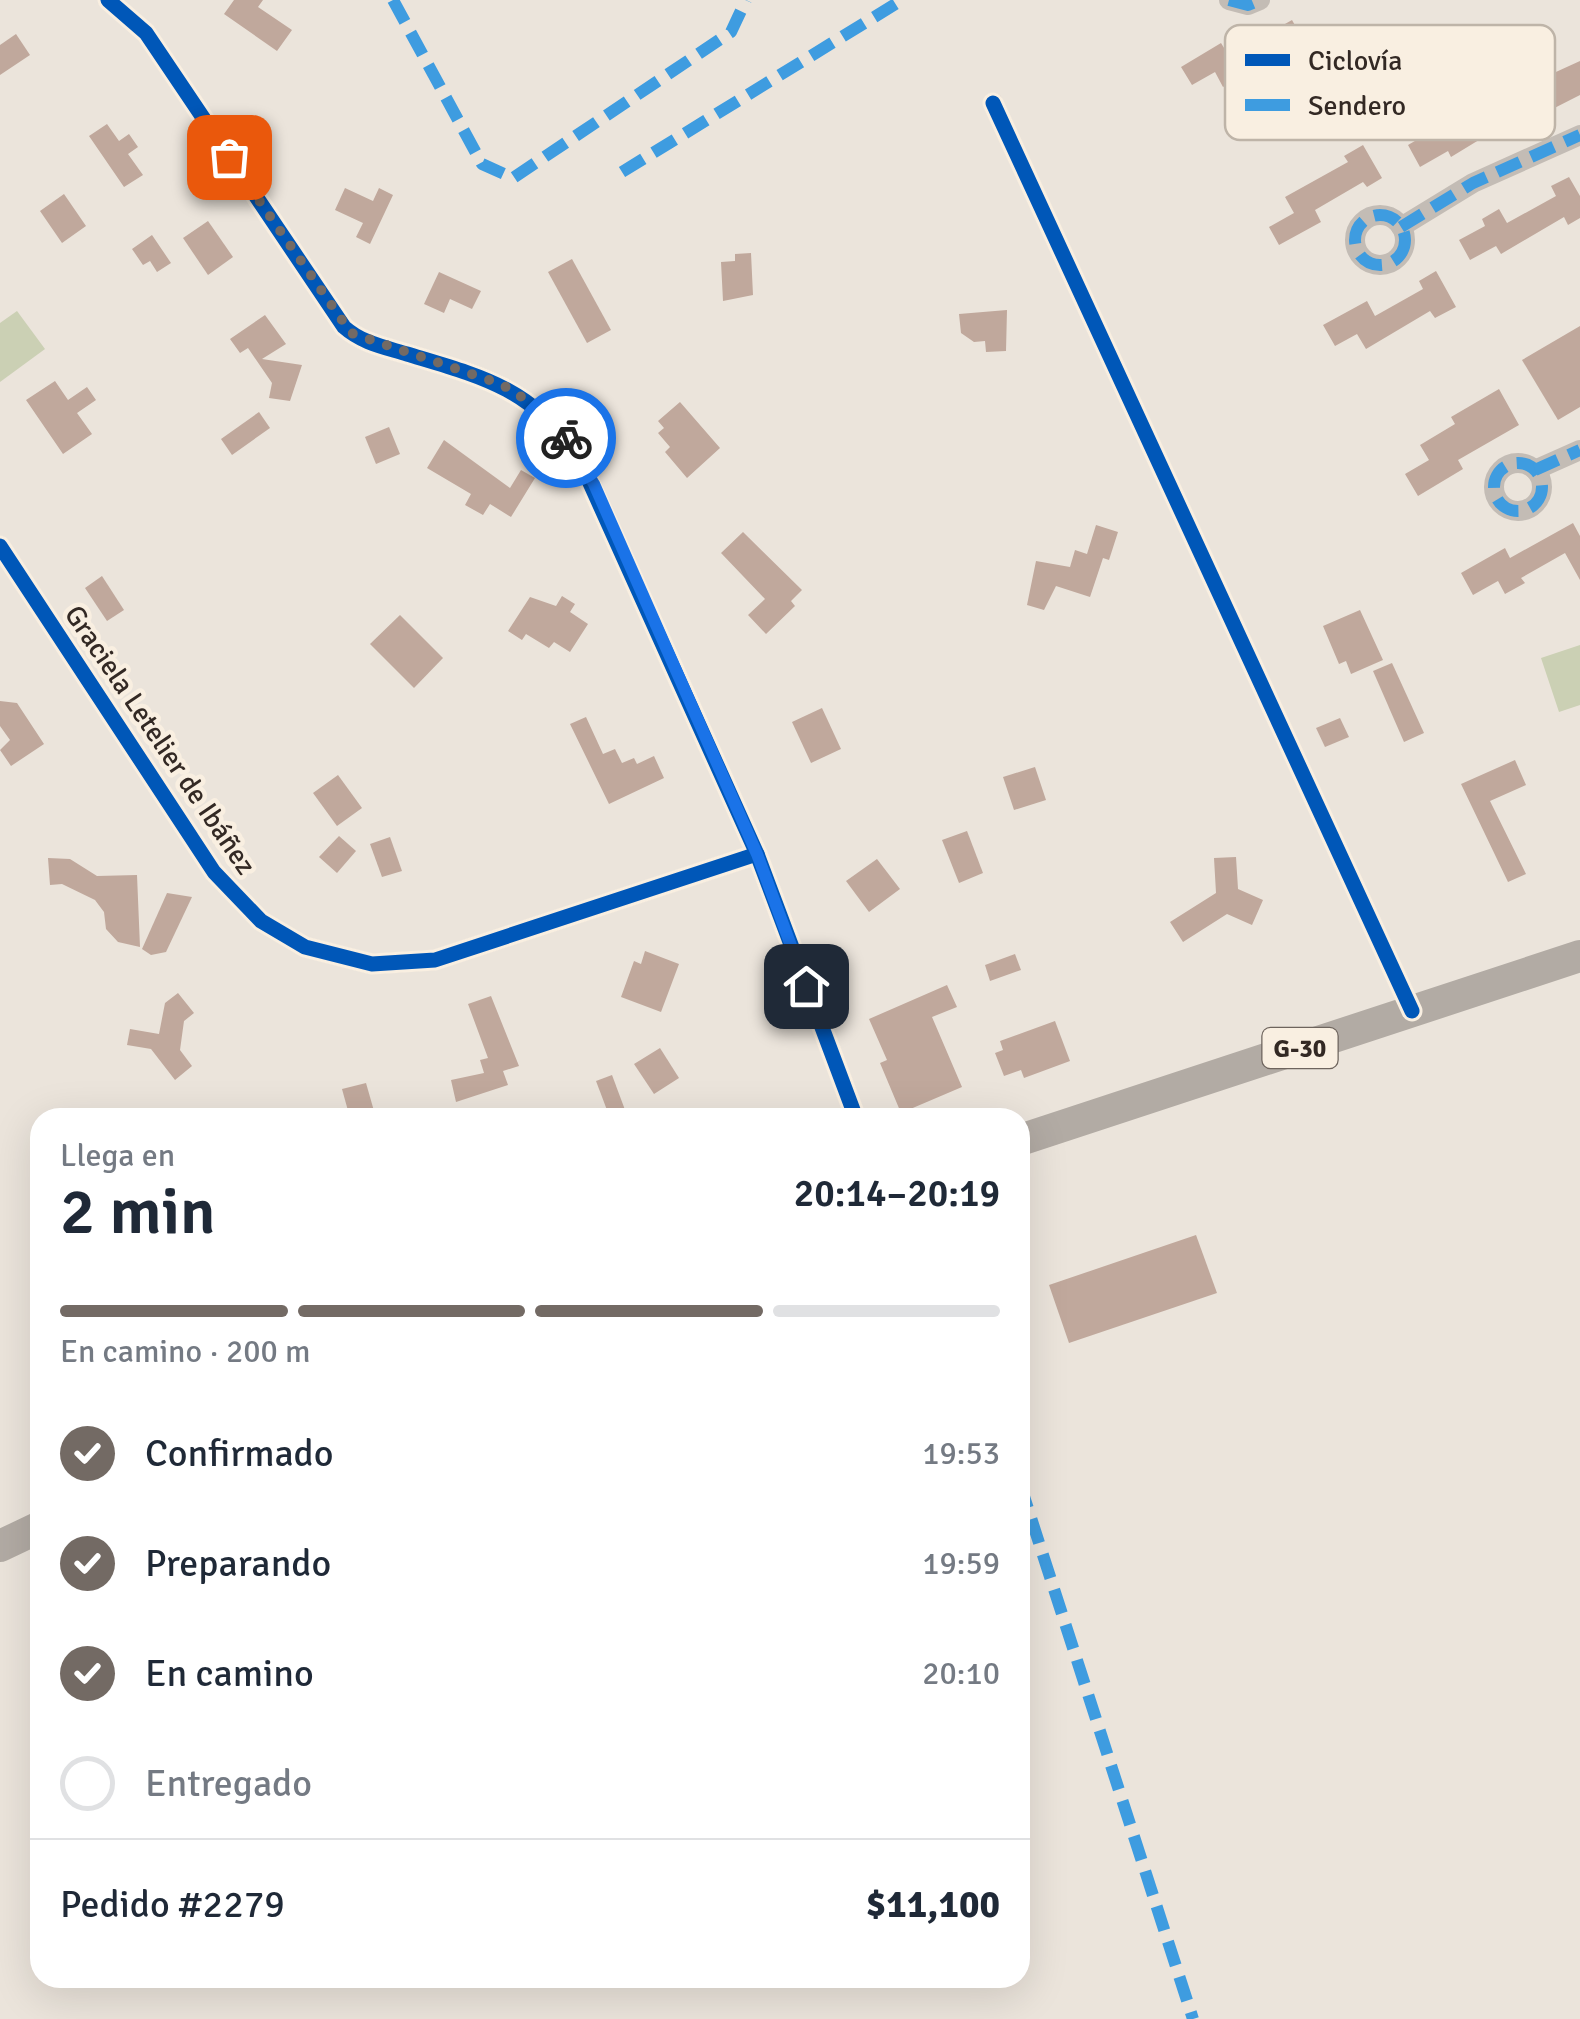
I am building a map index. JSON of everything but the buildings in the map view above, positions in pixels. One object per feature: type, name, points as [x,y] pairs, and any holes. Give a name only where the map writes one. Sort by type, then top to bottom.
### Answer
[{"type":"main road","name":"G-30","points":[[1030,1137],[1580,956]]},
{"type":"main road","points":[[0,1546],[30,1532]]},
{"type":"street","points":[[108,0],[146,33],[344,327],[370,343],[501,384],[533,404],[563,434],[594,484],[757,854],[852,1108]]},
{"type":"street","points":[[1229,0],[1248,5],[1260,0]]},
{"type":"street","points":[[993,103],[1412,1011]]},
{"type":"street","points":[[1401,227],[1473,183],[1580,135]]},
{"type":"street","points":[[1535,470],[1580,450]]},
{"type":"street","name":"Graciela Letelier de Ibáñez","points":[[0,546],[214,872],[262,921],[305,947],[372,964],[434,960],[757,854]]},
{"type":"green space","points":[[17,311],[45,349],[0,382],[0,323]]},
{"type":"green space","points":[[1580,645],[1580,705],[1559,712],[1541,658]]},
{"type":"marked path","points":[[393,0],[482,164],[513,178],[731,32],[746,0]]},
{"type":"marked path","points":[[622,172],[902,0]]},
{"type":"marked path","points":[[1229,0],[1248,5],[1260,0]]},
{"type":"marked path","points":[[1401,227],[1473,183],[1580,135]]},
{"type":"marked path","points":[[1380,215],[1397,223],[1405,240],[1397,257],[1380,265],[1363,257],[1355,240],[1363,223],[1380,215]]},
{"type":"marked path","points":[[1535,470],[1580,450]]},
{"type":"marked path","points":[[1518,463],[1535,470],[1542,487],[1535,504],[1518,511],[1501,504],[1494,487],[1501,470],[1518,463]]},
{"type":"marked path","points":[[1030,1515],[1193,2019]]},
{"type":"cycle path","points":[[108,0],[146,33],[344,327],[374,344],[458,369],[501,387],[540,412],[576,452],[757,854],[852,1108]]},
{"type":"cycle path","points":[[993,103],[1412,1011]]},
{"type":"cycle path","points":[[0,546],[214,872],[261,921],[305,947],[372,964],[435,960],[757,854]]},
{"type":"way so far","points":[[229,157],[338,320],[351,333],[370,343],[501,384],[533,404],[566,438]]},
{"type":"route","points":[[566,438],[594,484],[757,854],[806,986]]}]
